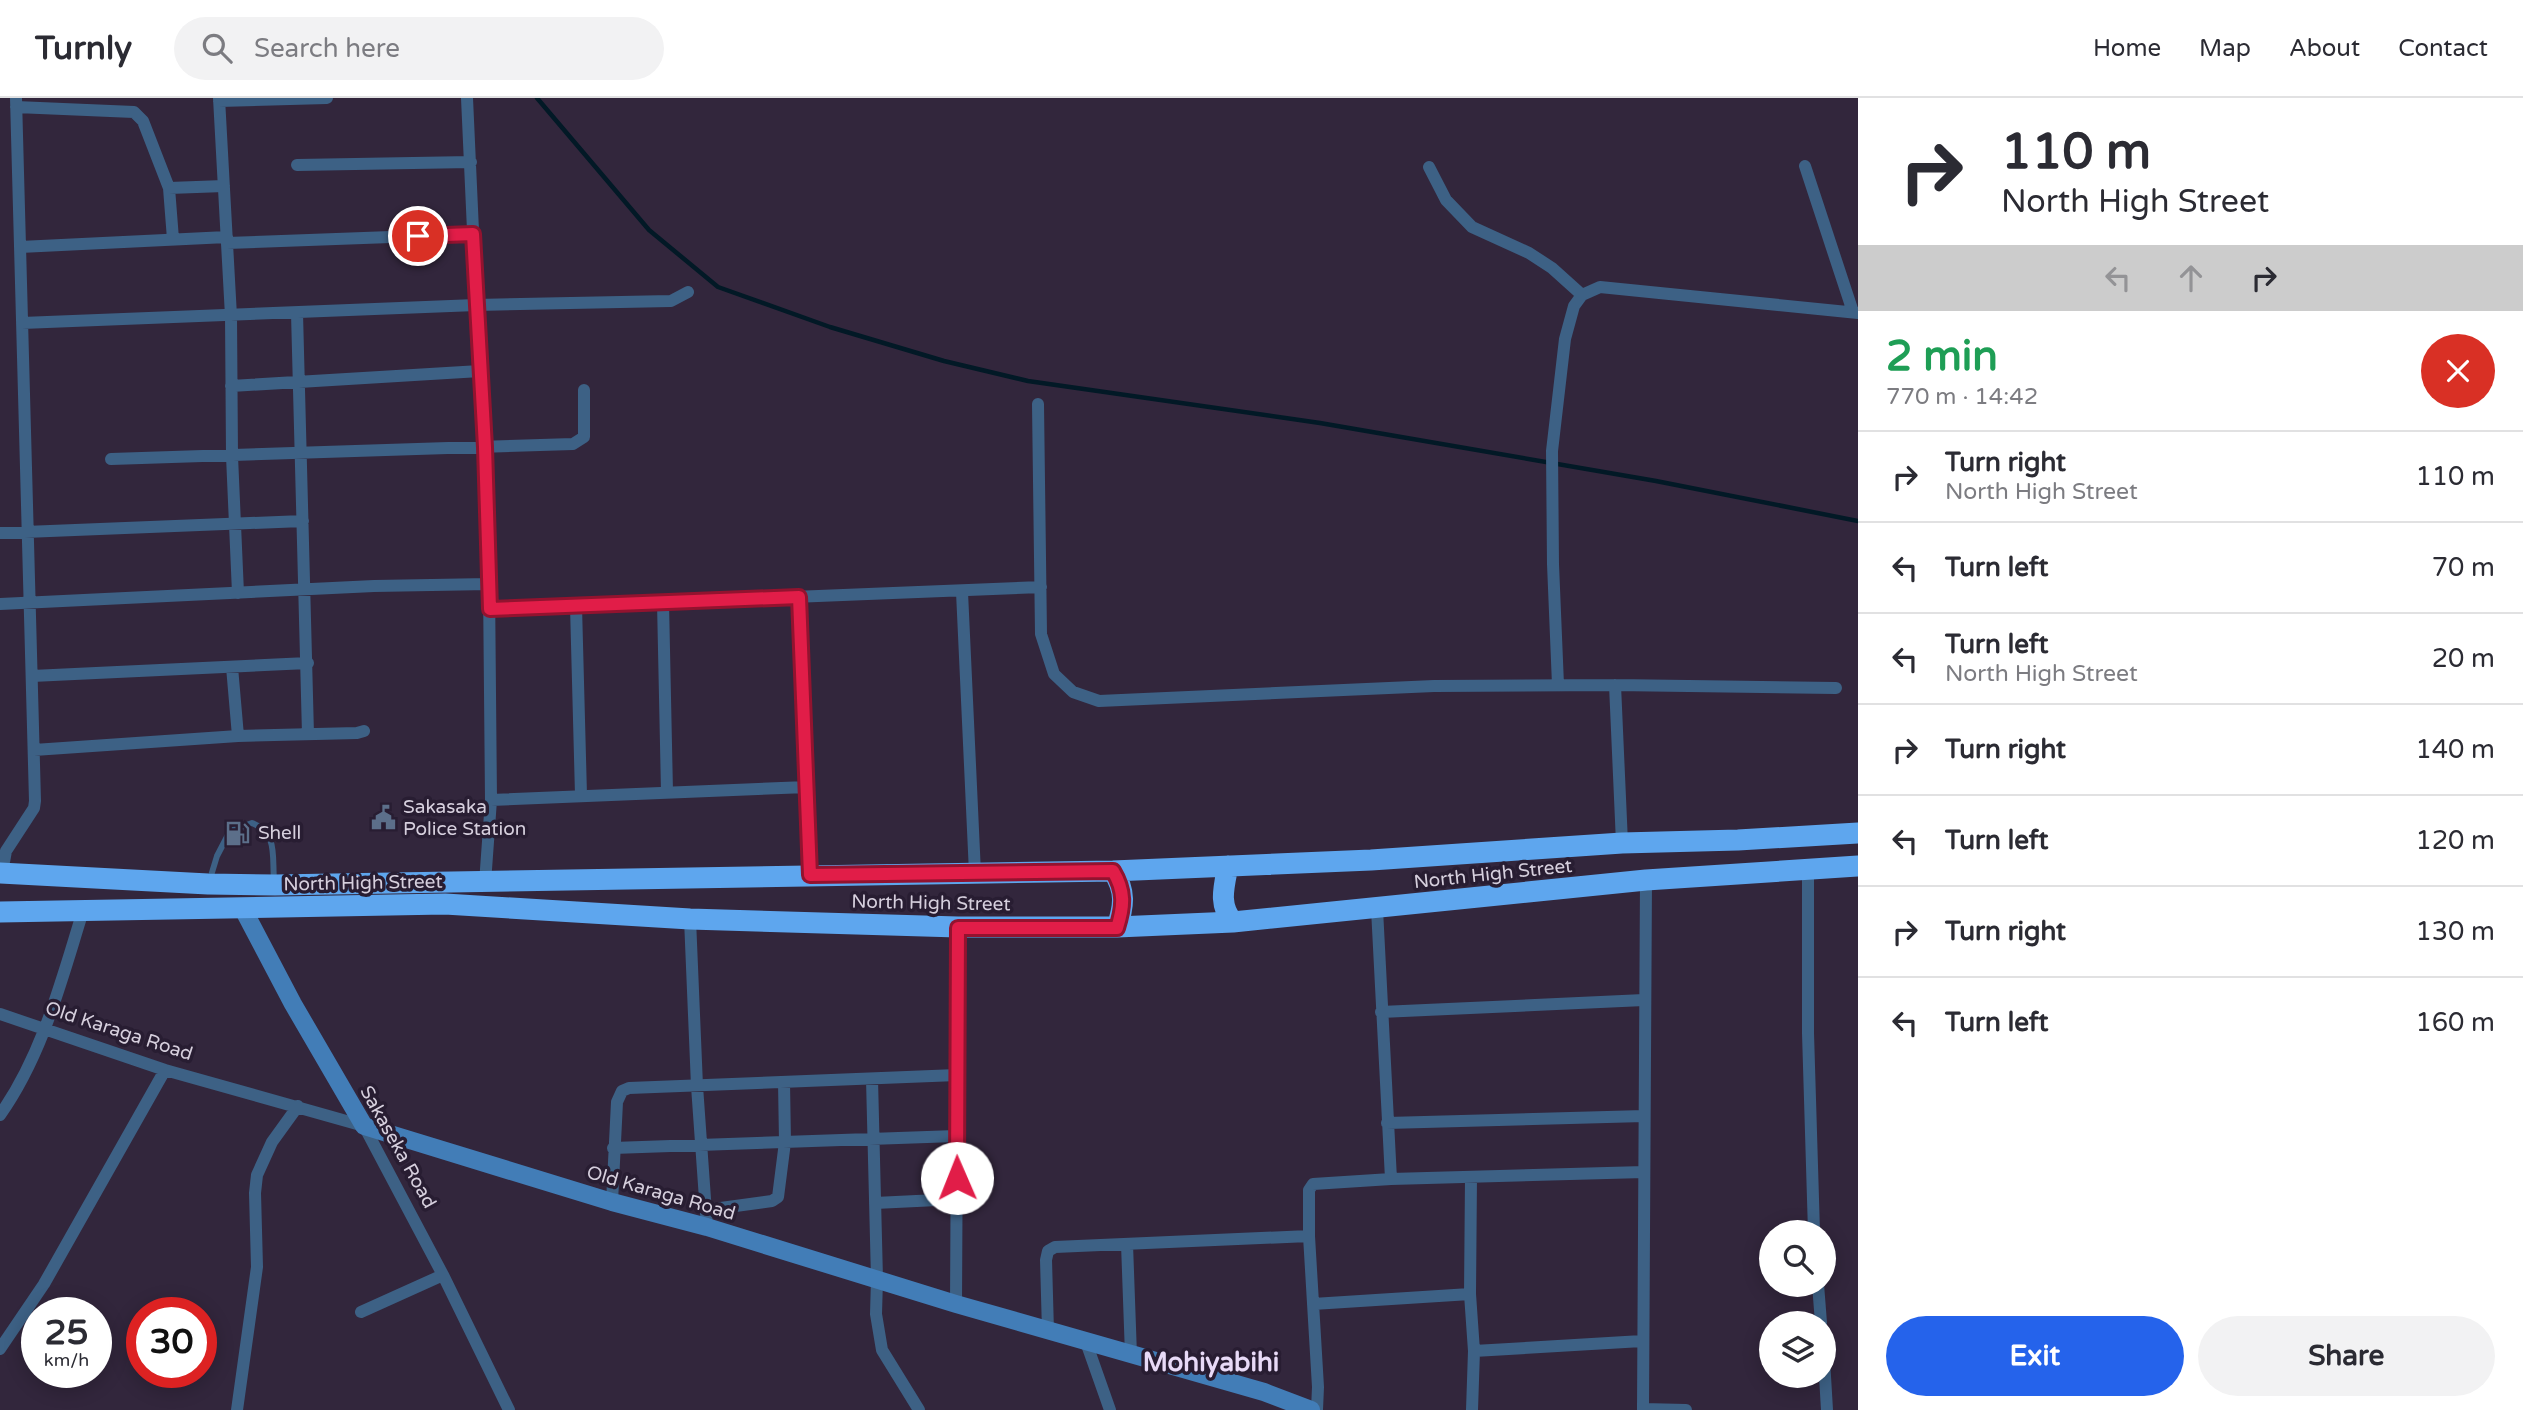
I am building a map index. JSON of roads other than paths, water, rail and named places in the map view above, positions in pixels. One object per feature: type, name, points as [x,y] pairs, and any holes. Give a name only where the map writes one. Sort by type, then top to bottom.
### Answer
[{"type":"highway","name":"North High Street","points":[[1,873],[275,885],[1113,871],[1371,860],[1622,843],[1858,833]]},
{"type":"highway","points":[[1228,866],[1223,897],[1226,913],[1233,922]]},
{"type":"highway","name":"North High Street","points":[[0,912],[445,904],[691,919],[958,928],[1117,928],[1233,922],[1377,909],[1646,880],[1858,866]]},
{"type":"highway","points":[[1113,871],[1124,897],[1117,928]]},
{"type":"street","points":[[238,593],[232,456],[231,316],[219,100],[327,98]]},
{"type":"street","points":[[467,98],[485,447],[490,609],[491,800],[485,883]]},
{"type":"street","points":[[1,873],[6,851],[34,808],[33,676],[16,102],[134,112],[140,115],[169,188],[173,239]]},
{"type":"street","points":[[298,165],[471,162]]},
{"type":"street","points":[[1558,685],[1552,451],[1565,339],[1574,306],[1582,295],[1600,287],[1856,312],[1805,166]]},
{"type":"street","points":[[1430,167],[1446,200],[1472,227],[1529,253],[1552,268],[1582,295]]},
{"type":"street","points":[[169,188],[224,186]]},
{"type":"street","points":[[20,247],[173,239],[473,234]]},
{"type":"street","points":[[22,323],[476,305],[671,301],[688,292]]},
{"type":"street","points":[[297,313],[308,734]]},
{"type":"street","points":[[231,386],[480,371]]},
{"type":"street","points":[[111,459],[573,444],[583,437],[584,390]]},
{"type":"street","points":[[1038,404],[1041,634],[1054,674],[1073,692],[1099,701],[1434,686],[1836,688]]},
{"type":"street","points":[[0,533],[303,521]]},
{"type":"street","points":[[0,604],[489,584]]},
{"type":"street","points":[[490,609],[1041,587]]},
{"type":"street","points":[[962,592],[975,873]]},
{"type":"street","points":[[799,597],[810,875]]},
{"type":"street","points":[[663,602],[667,792]]},
{"type":"street","points":[[576,606],[581,795]]},
{"type":"street","points":[[33,676],[308,663]]},
{"type":"street","points":[[232,667],[238,736]]},
{"type":"street","points":[[1615,685],[1622,843]]},
{"type":"street","points":[[34,750],[238,736],[364,731]]},
{"type":"street","points":[[491,800],[807,787]]},
{"type":"street","points":[[1808,870],[1808,1046],[1814,1220]]},
{"type":"street","points":[[1646,880],[1643,1409],[1686,1410]]},
{"type":"street","name":"Sakaseka Road","points":[[243,909],[293,1004],[364,1126],[443,1275],[509,1410]]},
{"type":"street","points":[[1377,909],[1391,1179]]},
{"type":"street","points":[[0,1115],[46,1030],[83,911]]},
{"type":"street","points":[[691,919],[696,1086],[706,1219],[778,1197],[785,1142],[784,1082]]},
{"type":"street","points":[[956,1304],[958,928]]},
{"type":"street","points":[[1381,1012],[1644,1000]]},
{"type":"street","name":"Old Karaga Road","points":[[0,1014],[165,1070],[299,1106],[612,1202],[706,1219],[956,1304],[1264,1392],[1314,1410]]},
{"type":"street","points":[[0,1349],[44,1284],[165,1070]]},
{"type":"street","points":[[612,1202],[617,1102],[622,1091],[629,1088],[957,1076]]},
{"type":"street","points":[[872,1079],[876,1314],[882,1350],[919,1410]]},
{"type":"street","points":[[237,1410],[257,1267],[257,1175],[272,1142],[299,1106]]},
{"type":"street","points":[[1387,1123],[1644,1116]]},
{"type":"street","points":[[613,1148],[956,1136]]},
{"type":"street","points":[[1314,1410],[1318,1387],[1309,1236],[1309,1190],[1313,1184],[1391,1179],[1644,1172]]},
{"type":"street","points":[[1471,1177],[1470,1294],[1474,1351],[1472,1410]]},
{"type":"street","points":[[875,1203],[958,1199]]},
{"type":"street","points":[[1048,1331],[1046,1259],[1048,1251],[1055,1247],[1309,1236]]},
{"type":"street","points":[[1127,1244],[1131,1355]]},
{"type":"street","points":[[361,1312],[443,1275]]},
{"type":"street","points":[[1313,1304],[1470,1294]]},
{"type":"street","points":[[1474,1351],[1642,1340]]},
{"type":"street","points":[[1086,1342],[1110,1410]]},
{"type":"street","points":[[1826,1388],[1827,1410]]},
{"type":"lane","points":[[208,884],[217,856],[230,831],[252,823],[263,827],[272,839],[275,885]]},
{"type":"waterway","points":[[537,98],[649,230],[718,287],[830,327],[944,361],[1028,381],[1320,423],[1656,481],[1858,521]]},
{"type":"place","name":"Sakasaka Police Station","points":[[383,818]]},
{"type":"place","name":"Shell","points":[[238,833]]},
{"type":"district","name":"Mohiyabihi","points":[[1211,1362]]}]
